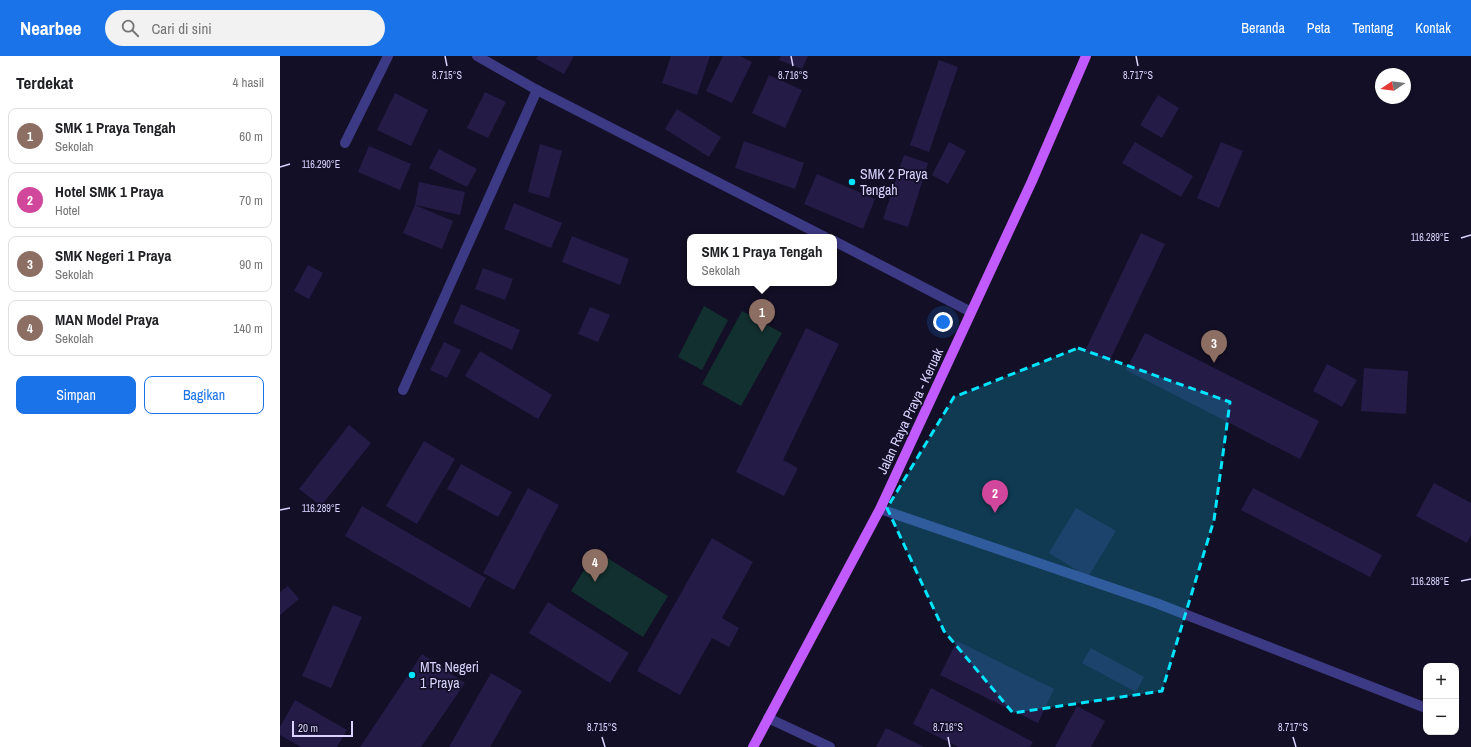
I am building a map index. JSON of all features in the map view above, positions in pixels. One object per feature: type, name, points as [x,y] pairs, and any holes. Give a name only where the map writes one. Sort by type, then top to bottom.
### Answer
[{"type":"main road","name":"Jalan Raya Praya - Keruak","points":[[753,747],[880,509],[1032,181],[1086,56]]},
{"type":"street","points":[[345,143],[388,56]]},
{"type":"street","points":[[477,56],[537,90],[819,234]]},
{"type":"street","points":[[403,390],[537,90]]},
{"type":"street","points":[[837,244],[971,312]]},
{"type":"street","points":[[880,509],[1156,603],[1423,707]]},
{"type":"street","points":[[768,718],[830,747]]},
{"type":"highlighted area","points":[[1078,348],[1230,402],[1214,520],[1162,691],[1013,713],[944,631],[887,508],[954,397]]},
{"type":"green space","points":[[704,306],[728,320],[702,370],[678,357]]},
{"type":"green space","points":[[742,311],[782,333],[741,406],[702,384]]},
{"type":"green space","points":[[596,551],[668,596],[643,637],[571,591]]},
{"type":"building","points":[[538,56],[574,56],[564,74],[536,59]]},
{"type":"building","points":[[671,56],[710,56],[697,95],[662,83]]},
{"type":"building","points":[[723,56],[740,56],[752,62],[732,103],[706,91]]},
{"type":"building","points":[[781,56],[808,56],[802,69],[779,60]]},
{"type":"building","points":[[939,60],[958,67],[929,152],[910,145]]},
{"type":"building","points":[[769,75],[802,90],[785,128],[752,113]]},
{"type":"building","points":[[485,92],[506,102],[488,138],[467,128]]},
{"type":"building","points":[[395,93],[428,110],[411,146],[377,130]]},
{"type":"building","points":[[1158,95],[1179,108],[1162,138],[1140,125]]},
{"type":"building","points":[[677,109],[721,137],[709,157],[665,129]]},
{"type":"building","points":[[744,141],[804,163],[795,189],[735,168]]},
{"type":"building","points":[[949,142],[966,151],[948,184],[932,175]]},
{"type":"building","points":[[1135,142],[1193,176],[1181,197],[1122,163]]},
{"type":"building","points":[[1221,142],[1243,151],[1219,208],[1197,198]]},
{"type":"building","points":[[540,144],[562,151],[549,198],[528,192]]},
{"type":"building","points":[[369,146],[411,164],[400,190],[358,172]]},
{"type":"building","points":[[439,149],[477,169],[467,187],[429,168]]},
{"type":"building","points":[[904,155],[928,163],[908,227],[883,219]]},
{"type":"building","points":[[817,174],[875,199],[863,229],[804,204]]},
{"type":"building","points":[[419,182],[465,192],[460,215],[415,205]]},
{"type":"building","points":[[514,203],[562,223],[551,248],[504,229]]},
{"type":"building","points":[[415,205],[453,221],[442,249],[403,233]]},
{"type":"building","points":[[1141,233],[1165,244],[1109,362],[1085,351]]},
{"type":"building","points":[[572,236],[629,259],[620,285],[562,262]]},
{"type":"building","points":[[308,265],[323,273],[309,299],[294,291]]},
{"type":"building","points":[[483,268],[513,279],[505,300],[475,289]]},
{"type":"building","points":[[461,304],[520,330],[512,350],[453,323]]},
{"type":"building","points":[[590,307],[610,315],[598,342],[578,334]]},
{"type":"building","points":[[806,328],[839,344],[783,460],[798,468],[784,496],[736,472]]},
{"type":"building","points":[[1145,333],[1319,421],[1300,459],[1126,370]]},
{"type":"building","points":[[444,342],[461,350],[447,378],[430,370]]},
{"type":"building","points":[[480,351],[552,395],[538,419],[465,376]]},
{"type":"building","points":[[1327,364],[1357,380],[1342,407],[1313,391]]},
{"type":"building","points":[[1364,368],[1408,371],[1406,414],[1361,411]]},
{"type":"building","points":[[349,425],[371,443],[321,506],[299,489]]},
{"type":"building","points":[[424,441],[455,459],[417,524],[386,506]]},
{"type":"building","points":[[461,464],[512,492],[498,517],[447,489]]},
{"type":"building","points":[[1434,483],[1471,503],[1471,535],[1467,543],[1416,516]]},
{"type":"building","points":[[528,488],[559,505],[514,590],[483,573]]},
{"type":"building","points":[[1253,488],[1382,555],[1370,577],[1241,510]]},
{"type":"building","points":[[362,506],[486,578],[470,608],[345,536]]},
{"type":"building","points":[[1076,508],[1116,531],[1088,577],[1049,553]]},
{"type":"building","points":[[712,538],[753,562],[722,618],[739,628],[729,647],[712,638],[680,695],[637,671]]},
{"type":"building","points":[[288,586],[299,599],[280,615],[280,592]]},
{"type":"building","points":[[548,602],[629,653],[610,683],[529,633]]},
{"type":"building","points":[[333,605],[362,617],[331,688],[302,676]]},
{"type":"building","points":[[957,641],[1054,689],[1038,723],[940,675]]},
{"type":"building","points":[[1091,648],[1144,677],[1136,692],[1082,663]]},
{"type":"building","points":[[422,654],[465,683],[421,747],[360,747]]},
{"type":"building","points":[[491,673],[522,691],[490,747],[449,747]]},
{"type":"building","points":[[931,688],[1033,742],[1030,747],[958,747],[913,724]]},
{"type":"building","points":[[295,700],[347,730],[337,747],[301,747],[280,735],[280,727]]},
{"type":"building","points":[[1077,706],[1105,721],[1091,747],[1055,747]]},
{"type":"building","points":[[886,728],[924,747],[876,747]]},
{"type":"place","name":"SMK 2 Praya Tengah","points":[[852,182]]},
{"type":"place","name":"SMK 1 Praya Tengah","points":[[762,332]]},
{"type":"place","name":"SMK Negeri 1 Praya","points":[[1214,363]]},
{"type":"place","name":"Hotel SMK 1 Praya","points":[[995,513]]},
{"type":"place","name":"MAN Model Praya","points":[[595,582]]},
{"type":"place","name":"MTs Negeri 1 Praya","points":[[412,675]]}]
